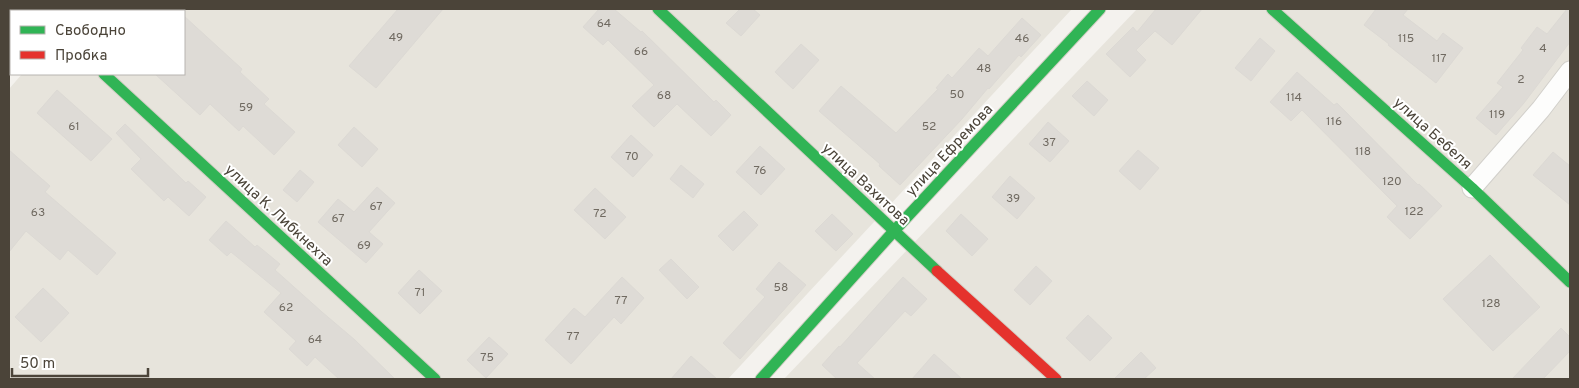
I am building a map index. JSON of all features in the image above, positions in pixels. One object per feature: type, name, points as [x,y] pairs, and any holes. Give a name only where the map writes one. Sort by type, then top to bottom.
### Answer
[{"type":"street","name":"улица Вахитова","points":[[658,9],[894,232],[1056,379]]},
{"type":"street","name":"улица Ефремова","points":[[761,379],[1100,9]]},
{"type":"street","name":"улица Бебеля","points":[[1272,9],[1472,188],[1570,282]]},
{"type":"street","points":[[1472,188],[1541,109],[1570,71]]},
{"type":"street","name":"улица К. Либкнехта","points":[[105,75],[435,379]]},
{"type":"shaded area","points":[[1072,9],[728,379],[9,379],[9,89],[21,75],[185,75],[185,10],[81,10]]},
{"type":"shaded area","points":[[1137,9],[1570,9],[1570,379],[784,379]]},
{"type":"building","points":[[398,9],[443,9],[376,88],[349,66]]},
{"type":"building","points":[[599,9],[614,9],[642,31],[714,102],[716,100],[731,115],[711,136],[677,104],[654,127],[632,106],[654,85],[608,40],[603,45],[583,27]]},
{"type":"building","points":[[740,9],[753,9],[760,15],[741,36],[726,23]]},
{"type":"building","points":[[1156,9],[1202,9],[1172,45],[1155,31],[1136,50],[1146,60],[1130,77],[1106,54],[1133,27],[1137,32]]},
{"type":"building","points":[[1376,9],[1408,9],[1403,15],[1437,41],[1443,33],[1463,48],[1436,83],[1364,25]]},
{"type":"building","points":[[1567,9],[1570,9],[1570,42],[1524,103],[1496,135],[1476,118],[1503,87],[1497,83],[1523,50],[1521,48],[1537,27],[1547,34]]},
{"type":"building","points":[[185,17],[242,69],[240,72],[269,99],[264,104],[295,132],[274,155],[243,126],[239,131],[210,104],[200,115],[156,75],[185,75]]},
{"type":"building","points":[[1022,18],[1041,35],[1021,57],[1019,55],[900,185],[879,166],[880,164],[819,111],[841,86],[896,133],[938,89],[936,88],[948,74],[952,78],[979,48],[988,56]]},
{"type":"building","points":[[1260,38],[1275,51],[1251,81],[1235,68]]},
{"type":"building","points":[[801,44],[819,60],[793,89],[775,72]]},
{"type":"building","points":[[1297,72],[1334,105],[1337,103],[1418,185],[1442,206],[1410,239],[1387,217],[1397,206],[1302,110],[1291,121],[1270,102]]},
{"type":"building","points":[[1087,81],[1108,100],[1094,116],[1072,96]]},
{"type":"building","points":[[57,90],[112,139],[91,161],[37,113]]},
{"type":"building","points":[[1048,122],[1069,141],[1050,162],[1029,144]]},
{"type":"building","points":[[125,124],[186,183],[188,181],[206,197],[189,216],[168,197],[164,201],[131,169],[141,159],[116,133]]},
{"type":"building","points":[[354,127],[378,149],[362,167],[338,145]]},
{"type":"building","points":[[631,135],[653,155],[633,177],[611,157]]},
{"type":"building","points":[[760,146],[785,169],[761,195],[736,172]]},
{"type":"building","points":[[9,150],[50,186],[45,192],[116,253],[97,275],[68,250],[60,260],[26,231],[9,252]]},
{"type":"building","points":[[1138,150],[1159,168],[1140,190],[1119,171]]},
{"type":"building","points":[[1553,152],[1570,166],[1570,205],[1533,175]]},
{"type":"building","points":[[681,165],[704,184],[693,198],[670,179]]},
{"type":"building","points":[[300,170],[314,182],[297,202],[283,190]]},
{"type":"building","points":[[1010,176],[1035,198],[1017,219],[992,197]]},
{"type":"building","points":[[377,187],[395,203],[369,232],[383,244],[366,263],[318,222],[338,199],[354,212]]},
{"type":"building","points":[[595,188],[626,217],[605,239],[574,210]]},
{"type":"building","points":[[744,211],[758,225],[733,251],[718,236]]},
{"type":"building","points":[[832,214],[853,234],[836,251],[815,231]]},
{"type":"building","points":[[961,214],[988,239],[972,256],[946,231]]},
{"type":"building","points":[[226,221],[255,247],[257,245],[280,264],[275,270],[355,340],[395,379],[339,379],[315,357],[307,366],[289,349],[296,341],[264,312],[281,293],[231,252],[227,256],[209,240]]},
{"type":"building","points":[[1490,255],[1540,307],[1493,351],[1443,299]]},
{"type":"building","points":[[671,259],[699,287],[687,299],[659,270]]},
{"type":"building","points":[[779,262],[806,285],[740,359],[723,343],[765,297],[756,289]]},
{"type":"building","points":[[1036,266],[1052,281],[1030,305],[1014,290]]},
{"type":"building","points":[[419,270],[442,291],[420,314],[398,293]]},
{"type":"building","points":[[622,277],[644,298],[621,324],[614,317],[571,364],[545,340],[574,308],[585,317]]},
{"type":"building","points":[[903,277],[927,299],[911,316],[905,311],[857,363],[875,379],[837,379],[822,365]]},
{"type":"building","points":[[43,288],[69,313],[41,342],[15,317]]},
{"type":"building","points":[[1088,315],[1112,338],[1090,361],[1066,338]]},
{"type":"building","points":[[1561,328],[1570,337],[1570,351],[1543,379],[1512,379]]},
{"type":"building","points":[[489,337],[508,354],[486,378],[467,360]]},
{"type":"building","points":[[1141,352],[1156,368],[1144,379],[1114,379]]},
{"type":"building","points":[[934,354],[962,379],[912,379]]},
{"type":"building","points":[[691,356],[717,379],[671,379]]},
{"type":"traffic: fast","points":[[658,9],[937,271]]},
{"type":"traffic: fast","points":[[761,379],[894,231],[1100,9]]},
{"type":"traffic: fast","points":[[1272,9],[1472,188],[1570,282]]},
{"type":"traffic: fast","points":[[105,75],[435,379]]},
{"type":"traffic: jam","points":[[937,271],[1056,379]]}]
